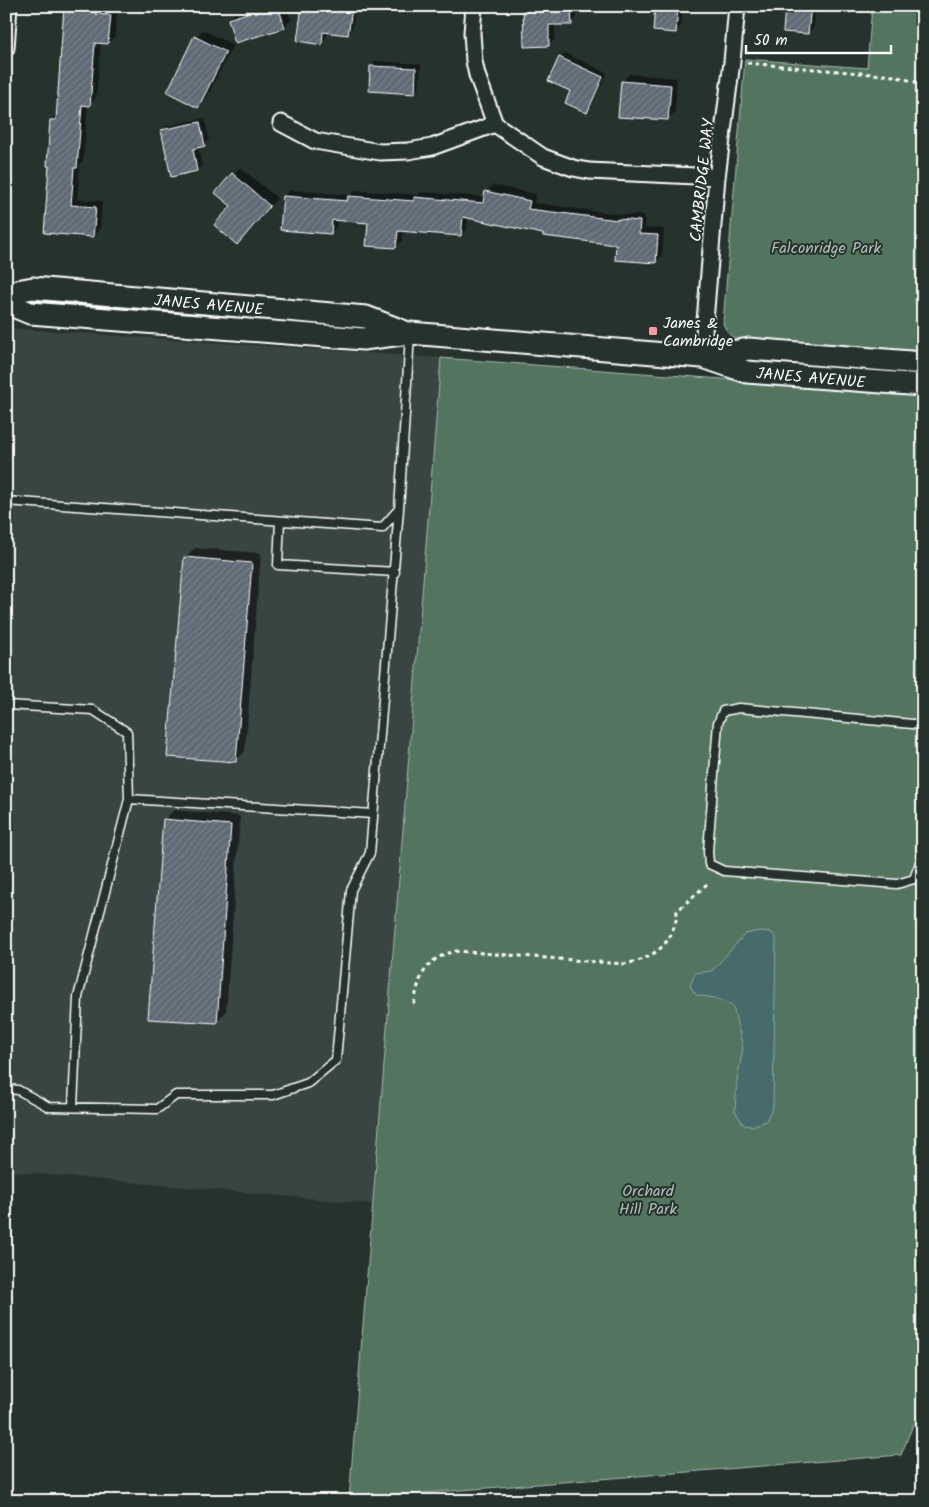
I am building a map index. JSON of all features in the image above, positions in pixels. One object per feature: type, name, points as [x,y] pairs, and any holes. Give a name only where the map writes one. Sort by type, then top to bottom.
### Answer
[{"type":"street","points":[[6,48],[9,6]]},
{"type":"street","points":[[474,6],[472,34],[474,61],[477,75],[495,124],[543,157],[573,168],[589,171],[717,177]]},
{"type":"street","name":"CAMBRIDGE WAY","points":[[702,357],[717,177],[732,62],[737,6]]},
{"type":"street","points":[[281,123],[315,141],[380,152],[408,151],[432,147],[495,124]]},
{"type":"street","name":"JANES AVENUE","points":[[6,293],[33,288],[366,317],[410,333]]},
{"type":"street","name":"JANES AVENUE","points":[[6,304],[30,313],[363,339],[410,333],[702,357],[747,372],[923,385]]},
{"type":"street","name":"JANES AVENUE","points":[[702,357],[749,349],[923,362]]},
{"type":"lane","points":[[6,1089],[18,1090],[49,1107],[157,1110],[176,1095],[273,1095],[308,1083],[336,1060],[351,890],[370,853],[395,572],[410,333]]},
{"type":"lane","points":[[6,501],[382,528],[399,509]]},
{"type":"lane","points":[[280,521],[278,565],[395,572]]},
{"type":"lane","points":[[6,705],[93,710],[127,732],[129,799],[78,997],[73,1108]]},
{"type":"lane","points":[[923,725],[739,708],[723,711],[718,723],[708,850],[710,864],[724,871],[897,884],[914,879],[921,860],[923,840]]},
{"type":"lane","points":[[129,799],[373,814]]},
{"type":"path","points":[[732,62],[894,76],[923,84]]},
{"type":"path","points":[[414,1004],[422,974],[430,963],[442,954],[456,951],[624,964],[639,962],[652,955],[664,945],[672,934],[676,923],[677,911],[707,884]]},
{"type":"shaded area","points":[[6,328],[441,358],[373,1204],[6,1171]]},
{"type":"green space","name":"Falconridge Park","points":[[872,6],[923,6],[923,356],[743,343],[730,335],[723,323],[745,59],[867,68]]},
{"type":"green space","name":"Orchard Hill Park","points":[[441,358],[923,394],[923,1420],[913,1425],[901,1455],[349,1499]]},
{"type":"water","points":[[760,931],[771,932],[776,938],[773,1106],[766,1121],[752,1126],[744,1125],[735,1111],[737,1080],[743,1048],[733,1006],[715,998],[696,995],[690,986],[695,973],[712,971],[745,934]]},
{"type":"building","points":[[64,6],[96,6],[95,14],[111,15],[108,44],[95,43],[90,106],[82,105],[77,168],[74,168],[71,205],[96,207],[93,237],[44,233],[50,120],[56,120]]},
{"type":"building","points":[[245,6],[278,6],[285,28],[235,43],[228,19],[247,13]]},
{"type":"building","points":[[302,6],[330,6],[352,9],[348,35],[323,32],[322,45],[297,41]]},
{"type":"building","points":[[523,6],[571,6],[572,25],[549,25],[549,46],[524,47]]},
{"type":"building","points":[[655,6],[678,6],[676,33],[653,31]]},
{"type":"building","points":[[785,6],[811,6],[808,34],[783,32]]},
{"type":"building","points":[[194,36],[226,52],[198,108],[167,92]]},
{"type":"building","points":[[559,57],[603,77],[587,113],[565,103],[570,91],[548,81]]},
{"type":"building","points":[[370,66],[416,68],[415,94],[369,91]]},
{"type":"building","points":[[621,81],[671,85],[668,120],[618,117]]},
{"type":"building","points":[[200,122],[205,146],[193,149],[197,171],[171,177],[161,130]]},
{"type":"building","points":[[232,173],[270,206],[237,245],[214,225],[231,206],[215,193]]},
{"type":"building","points":[[485,191],[530,201],[528,209],[640,221],[639,234],[658,235],[656,263],[615,260],[616,245],[543,236],[543,234],[463,217],[461,236],[398,231],[396,248],[366,246],[368,223],[332,220],[331,234],[280,230],[283,196],[347,201],[348,196],[414,201],[414,197],[483,203]]},
{"type":"building","points":[[184,557],[252,563],[236,762],[167,757]]},
{"type":"building","points":[[163,819],[231,825],[217,1023],[148,1019]]},
{"type":"place","name":"Janes & Cambridge","points":[[653,331]]}]
